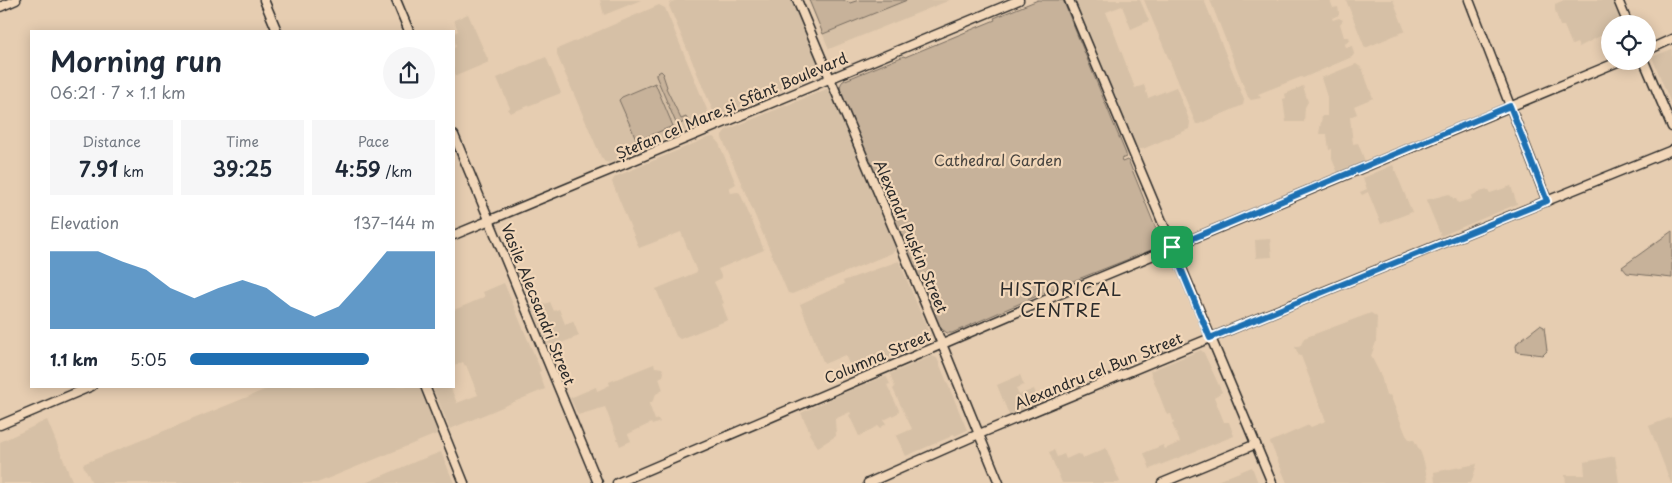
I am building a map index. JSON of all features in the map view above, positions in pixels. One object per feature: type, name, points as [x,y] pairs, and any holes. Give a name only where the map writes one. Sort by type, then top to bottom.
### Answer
[{"type":"main road","points":[[0,7],[16,0]]},
{"type":"main road","points":[[264,0],[277,30]]},
{"type":"main road","points":[[396,0],[410,30]]},
{"type":"main road","name":"Alexandr Pușkin Street","points":[[797,0],[999,483]]},
{"type":"main road","name":"Ștefan cel Mare și Sfânt Boulevard","points":[[455,235],[1019,0]]},
{"type":"main road","points":[[1069,0],[1272,483]]},
{"type":"main road","points":[[1469,0],[1547,201]]},
{"type":"main road","points":[[1618,0],[1624,15]]},
{"type":"main road","points":[[1656,46],[1672,39]]},
{"type":"main road","name":"Columna Street","points":[[617,483],[1172,247],[1601,69]]},
{"type":"main road","points":[[1648,70],[1672,127]]},
{"type":"main road","name":"Vasile Alecsandri Street","points":[[455,137],[598,483]]},
{"type":"main road","name":"Alexandru cel Bun Street","points":[[868,483],[979,434],[1210,338],[1672,150]]},
{"type":"main road","points":[[0,425],[87,388]]},
{"type":"main road","points":[[426,388],[464,483]]},
{"type":"main road","points":[[1163,482],[1256,444]]},
{"type":"shaded area","points":[[600,0],[641,0],[604,15]]},
{"type":"shaded area","points":[[676,0],[793,0],[822,70],[819,74],[717,115],[713,111],[669,6],[670,3]]},
{"type":"shaded area","points":[[808,0],[950,0],[829,49]]},
{"type":"shaded area","points":[[1075,0],[1140,0],[1149,21],[1131,29],[1122,6],[1106,12],[1135,88],[1144,85],[1148,98],[1176,87],[1190,122],[1189,129],[1143,149],[1136,147]]},
{"type":"shaded area","points":[[1144,0],[1204,0],[1244,100],[1243,105],[1196,124]]},
{"type":"shaded area","points":[[1210,0],[1330,0],[1333,8],[1338,7],[1339,12],[1339,15],[1332,18],[1333,20],[1339,18],[1343,20],[1340,24],[1344,37],[1349,37],[1350,40],[1345,44],[1346,47],[1352,46],[1354,54],[1352,57],[1303,78],[1301,77],[1258,94],[1261,98],[1251,100],[1248,97]]},
{"type":"shaded area","points":[[1346,0],[1393,0],[1405,31],[1365,48]]},
{"type":"shaded area","points":[[1564,0],[1612,0],[1618,15],[1601,15],[1601,36],[1579,47],[1577,43],[1572,45],[1564,26],[1560,26],[1555,4]]},
{"type":"shaded area","points":[[659,5],[665,8],[708,112],[708,119],[704,123],[609,163],[605,162],[601,157],[557,55],[557,49]]},
{"type":"shaded area","points":[[468,14],[489,62],[456,76],[455,32],[458,31],[454,20]]},
{"type":"shaded area","points":[[1672,49],[1672,106],[1656,67],[1656,55]]},
{"type":"shaded area","points":[[546,57],[561,93],[510,113],[508,109],[510,108],[497,78]]},
{"type":"shaded area","points":[[1356,64],[1362,68],[1373,98],[1354,106],[1357,114],[1350,117],[1353,144],[1358,143],[1365,161],[1338,173],[1332,159],[1332,149],[1329,150],[1327,134],[1319,134],[1322,116],[1327,116],[1327,97],[1321,78]]},
{"type":"shaded area","points":[[1303,86],[1308,102],[1305,107],[1304,122],[1286,122],[1283,99],[1286,98],[1285,94]]},
{"type":"shaded area","points":[[827,89],[833,96],[897,249],[892,253],[792,294],[788,293],[722,135],[726,130]]},
{"type":"shaded area","points":[[713,137],[718,141],[736,184],[729,188],[731,193],[740,193],[764,250],[718,269],[722,278],[714,282],[724,303],[722,304],[728,320],[680,339],[676,336],[656,289],[697,272],[681,232],[639,248],[612,182],[617,176]]},
{"type":"shaded area","points":[[1393,165],[1412,212],[1381,224],[1368,192],[1362,195],[1360,192],[1367,189],[1363,178]]},
{"type":"shaded area","points":[[1511,186],[1517,204],[1441,236],[1426,200],[1449,194],[1458,203],[1472,199],[1471,196],[1479,192],[1488,190],[1490,193]]},
{"type":"shaded area","points":[[1270,239],[1272,257],[1256,258],[1255,240]]},
{"type":"shaded area","points":[[899,261],[932,340],[853,373],[845,355],[824,364],[800,304],[844,284],[843,281]]},
{"type":"shaded area","points":[[504,283],[541,371],[539,372],[545,389],[450,429],[433,388],[451,388],[457,403],[478,395],[466,365],[463,362],[455,366],[455,310],[485,297],[483,292]]},
{"type":"shaded area","points":[[550,302],[554,311],[559,309],[565,324],[573,321],[579,336],[551,347],[550,343],[548,344],[533,306],[538,303],[540,306]]},
{"type":"shaded area","points":[[1371,313],[1377,317],[1376,342],[1371,356],[1381,376],[1386,396],[1390,395],[1406,435],[1409,439],[1414,440],[1421,453],[1428,483],[1287,483],[1270,442],[1309,425],[1311,427],[1326,421],[1301,356],[1299,356],[1295,347],[1301,345],[1304,338]]},
{"type":"shaded area","points":[[1201,350],[1222,392],[1214,397],[1224,422],[1229,422],[1234,436],[1150,469],[1144,453],[1163,445],[1165,449],[1180,442],[1172,424],[1174,423],[1171,414],[1167,415],[1150,371]]},
{"type":"shaded area","points":[[932,356],[937,358],[967,430],[955,436],[954,434],[950,435],[950,437],[906,456],[896,436],[912,429],[893,389],[895,387],[890,374]]},
{"type":"shaded area","points":[[654,364],[655,367],[662,368],[664,372],[663,376],[659,378],[663,390],[656,394],[649,404],[655,420],[658,419],[660,422],[652,425],[651,423],[628,434],[631,441],[620,446],[605,407],[578,415],[570,398],[596,387],[597,391],[610,385],[609,382]]},
{"type":"shaded area","points":[[1020,375],[1024,385],[1016,388],[1019,395],[1034,389],[1039,402],[1009,415],[997,385]]},
{"type":"shaded area","points":[[886,376],[890,384],[887,385],[899,410],[898,413],[884,420],[886,424],[880,428],[878,426],[859,436],[849,415],[851,414],[850,412],[835,419],[836,436],[818,447],[809,434],[810,432],[801,413]]},
{"type":"shaded area","points":[[269,388],[420,388],[439,433],[317,483],[92,483],[83,464]]},
{"type":"shaded area","points":[[1672,417],[1672,483],[1671,483],[1649,426]]},
{"type":"shaded area","points":[[47,420],[73,483],[0,483],[0,442]]},
{"type":"shaded area","points":[[1106,448],[1120,482],[1062,483],[1049,452],[1054,450],[1057,457],[1064,454],[1066,459],[1077,454],[1082,455],[1083,458]]},
{"type":"shaded area","points":[[441,452],[454,483],[365,483],[417,461]]},
{"type":"shaded area","points":[[1615,456],[1619,483],[1566,483],[1565,475],[1585,475],[1584,462]]},
{"type":"shaded area","points":[[1477,464],[1471,483],[1435,483],[1434,472]]},
{"type":"shaded area","points":[[1252,467],[1258,483],[1210,483],[1217,481]]},
{"type":"green space","points":[[809,0],[843,0],[850,3],[859,0],[907,0],[823,34]]},
{"type":"green space","name":"Cathedral Garden","points":[[1038,0],[1063,0],[1126,154],[1126,157],[1121,159],[1122,162],[1127,160],[1129,162],[1162,244],[1159,247],[1053,289],[952,333],[947,333],[938,326],[843,98],[840,89],[841,85],[843,81],[995,20],[994,18]]},
{"type":"green space","points":[[661,71],[664,74],[666,88],[681,119],[686,117],[688,121],[676,123],[656,76]]},
{"type":"green space","points":[[655,83],[673,126],[637,141],[619,100]]},
{"type":"green space","points":[[1672,231],[1672,278],[1627,273],[1622,267]]},
{"type":"green space","points":[[1540,325],[1544,327],[1547,351],[1543,355],[1517,352],[1516,346],[1518,342]]},
{"type":"district","name":"HISTORICAL CENTRE","points":[[1061,298]]},
{"type":"route","points":[[1510,106],[1547,201],[1210,338],[1172,247],[1285,202],[1510,106]]}]
